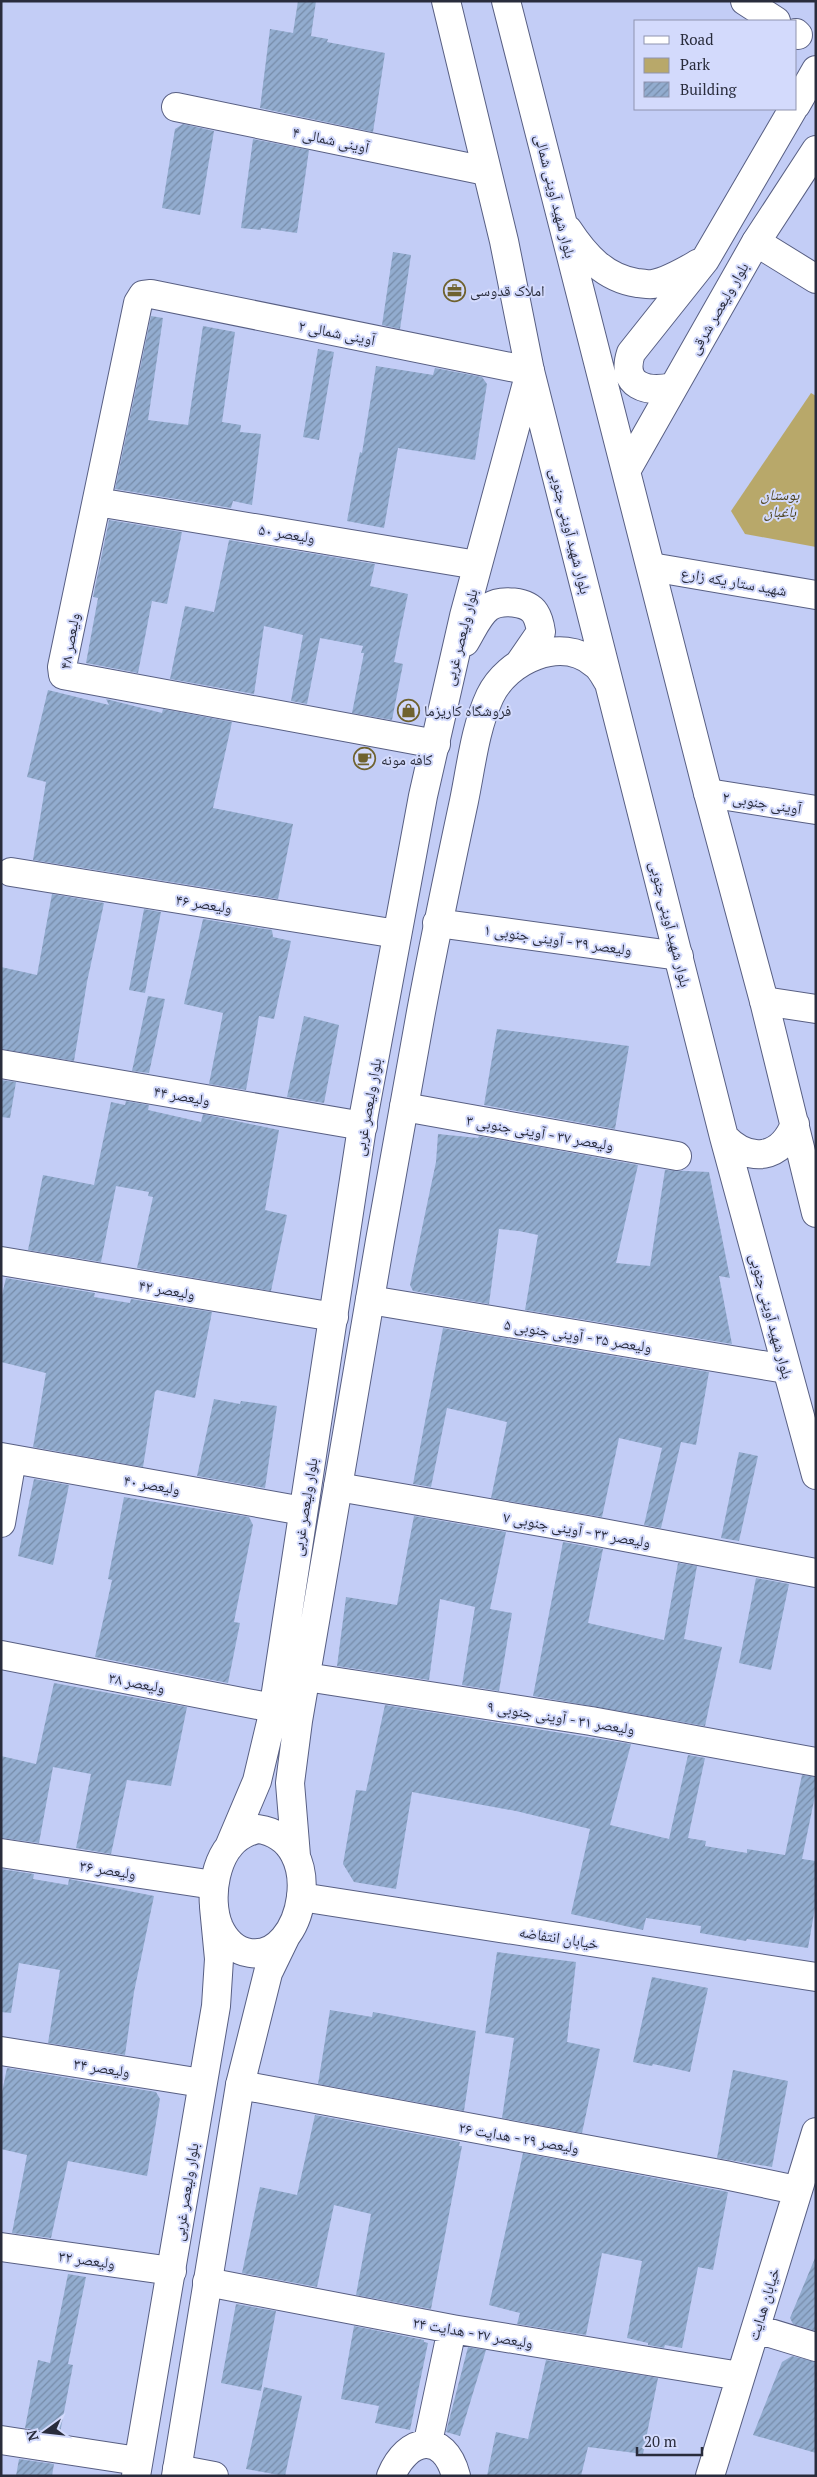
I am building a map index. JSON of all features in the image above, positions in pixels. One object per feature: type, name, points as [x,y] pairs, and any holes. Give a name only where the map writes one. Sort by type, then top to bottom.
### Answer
[{"type":"street","points":[[446,1],[504,241],[530,371]]},
{"type":"street","name":"بلوار شهید آوینی شمالی","points":[[506,1],[626,471]]},
{"type":"street","points":[[744,1],[774,20]]},
{"type":"street","points":[[797,103],[816,70]]},
{"type":"street","name":"آوینی شمالی ۴","points":[[176,107],[486,171]]},
{"type":"street","points":[[673,386],[650,389],[638,385],[629,377],[628,364],[631,353],[705,260],[792,110]]},
{"type":"street","name":"بلوار ولیعصر شرقی","points":[[626,471],[756,242],[816,150]]},
{"type":"street","points":[[562,221],[582,250],[601,269],[626,281],[651,285],[675,276],[705,260]]},
{"type":"street","points":[[756,242],[816,279]]},
{"type":"street","name":"آوینی شمالی ۲","points":[[143,295],[161,296],[530,371]]},
{"type":"street","name":"ولیعصر ۴۸","points":[[143,295],[138,303],[62,667],[63,675],[436,744]]},
{"type":"street","name":"بلوار ولیعصر غربی","points":[[229,1847],[257,1782],[273,1708],[363,1126],[423,796],[436,744],[451,668],[530,371]]},
{"type":"street","name":"بلوار شهید آوینی جنوبی","points":[[530,371],[724,1137],[816,1476]]},
{"type":"street","points":[[626,471],[708,793],[764,1001],[815,1209]]},
{"type":"street","name":"ولیعصر ۵۰","points":[[97,502],[478,565]]},
{"type":"street","name":"شهید ستار یکه زارع","points":[[651,567],[816,595]]},
{"type":"street","points":[[451,668],[480,617],[489,607],[509,603],[523,604],[534,611],[540,626],[540,632],[518,666]]},
{"type":"street","name":"بلوار ولیعصر غربی","points":[[296,1856],[290,1783],[306,1678],[370,1300],[437,923],[480,729],[490,696],[506,674],[544,652],[557,650],[574,652],[597,664],[610,684]]},
{"type":"street","name":"آوینی جنوبی ۲","points":[[708,793],[816,810]]},
{"type":"street","name":"ولیعصر ۴۶","points":[[11,872],[397,934]]},
{"type":"street","name":"ولیعصر ۳۹ - آوینی جنوبی ۱","points":[[437,923],[679,956]]},
{"type":"street","points":[[764,1001],[816,1009]]},
{"type":"street","name":"ولیعصر ۴۴","points":[[1,1064],[363,1126]]},
{"type":"street","name":"ولیعصر ۳۷ - آوینی جنوبی ۳","points":[[404,1107],[677,1156]]},
{"type":"street","points":[[724,1137],[739,1150],[758,1155],[771,1152],[782,1146],[790,1136],[795,1124]]},
{"type":"street","name":"ولیعصر ۴۲","points":[[1,1261],[334,1317]]},
{"type":"street","name":"ولیعصر ۳۵ - آوینی جنوبی ۵","points":[[370,1300],[786,1369]]},
{"type":"street","points":[[1,1523],[7,1458]]},
{"type":"street","name":"ولیعصر ۴۰","points":[[7,1458],[303,1511]]},
{"type":"street","name":"ولیعصر ۳۳ - آوینی جنوبی ۷","points":[[338,1487],[587,1530],[816,1574]]},
{"type":"street","name":"ولیعصر ۳۸","points":[[1,1655],[273,1708]]},
{"type":"street","name":"ولیعصر ۳۱ - آوینی جنوبی ۹","points":[[306,1678],[591,1721],[816,1762]]},
{"type":"street","points":[[214,2476],[177,2473],[240,2085],[268,1973],[296,1918],[301,1897],[301,1875],[296,1856],[286,1840],[272,1831],[258,1829],[242,1834],[229,1847],[219,1865],[214,1896],[219,1927],[229,1943],[243,1952],[257,1954],[273,1948],[286,1936]]},
{"type":"street","name":"ولیعصر ۳۶","points":[[1,1853],[214,1896]]},
{"type":"street","name":"بلوار ولیعصر غربی","points":[[137,2468],[216,2006],[219,1959],[214,1896]]},
{"type":"street","name":"خیابان انتفاضه","points":[[301,1897],[816,1977]]},
{"type":"street","name":"ولیعصر ۳۴","points":[[1,2051],[202,2083]]},
{"type":"street","name":"ولیعصر ۲۹ - هدایت ۲۶","points":[[240,2085],[796,2190]]},
{"type":"street","name":"خیابان هدایت","points":[[710,2476],[740,2376],[757,2330],[796,2190],[816,2132]]},
{"type":"street","name":"ولیعصر ۳۲","points":[[1,2247],[172,2271]]},
{"type":"street","name":"ولیعصر ۲۷ - هدایت ۲۴","points":[[207,2282],[452,2329],[740,2376]]},
{"type":"street","points":[[428,2442],[452,2329]]},
{"type":"street","points":[[757,2330],[816,2347]]},
{"type":"street","points":[[1,2440],[137,2468]]},
{"type":"street","points":[[391,2476],[397,2462],[407,2452],[415,2445],[428,2442],[440,2448],[448,2456],[456,2476]]},
{"type":"green space","name":"بوستان باغبان","points":[[811,393],[816,396],[816,547],[745,534],[731,511]]},
{"type":"building","points":[[298,1],[316,1],[311,36],[328,39],[327,42],[385,53],[373,132],[260,108],[270,29],[293,33]]},
{"type":"building","points":[[183,124],[214,131],[200,215],[162,208],[175,129]]},
{"type":"building","points":[[253,139],[309,150],[297,233],[261,228],[261,230],[241,228]]},
{"type":"building","points":[[393,252],[411,255],[400,329],[382,325]]},
{"type":"building","points":[[151,316],[163,318],[148,420],[188,425],[203,326],[235,332],[222,422],[241,425],[240,432],[261,434],[252,505],[233,501],[231,508],[115,489]]},
{"type":"building","points":[[318,349],[334,352],[319,440],[303,437]]},
{"type":"building","points":[[376,366],[433,375],[435,368],[482,377],[487,384],[475,460],[398,448],[384,528],[347,521],[360,452],[362,453]]},
{"type":"building","points":[[109,520],[182,532],[167,604],[152,601],[138,673],[86,663],[98,598],[93,597]]},
{"type":"building","points":[[229,540],[375,564],[370,586],[408,594],[394,662],[403,664],[392,720],[352,713],[364,653],[361,653],[363,646],[320,638],[307,704],[291,701],[303,635],[264,626],[254,694],[170,679],[185,606],[214,612]]},
{"type":"building","points":[[48,690],[109,705],[106,699],[162,713],[163,709],[232,722],[213,808],[293,824],[278,899],[33,860],[46,782],[27,777]]},
{"type":"building","points":[[52,894],[104,903],[87,982],[74,1061],[1,1049],[1,967],[37,975]]},
{"type":"building","points":[[144,909],[161,912],[145,993],[129,990]]},
{"type":"building","points":[[203,919],[272,930],[273,937],[291,941],[274,1019],[259,1016],[246,1090],[209,1084],[223,1013],[184,1004]]},
{"type":"building","points":[[148,996],[165,999],[149,1073],[132,1071]]},
{"type":"building","points":[[304,1016],[339,1025],[324,1103],[287,1097]]},
{"type":"building","points":[[497,1029],[629,1046],[615,1129],[484,1105]]},
{"type":"building","points":[[1,1080],[16,1082],[10,1118],[1,1117]]},
{"type":"building","points":[[126,1101],[149,1105],[148,1110],[201,1122],[203,1114],[279,1130],[265,1210],[287,1215],[271,1291],[137,1268],[153,1197],[148,1196],[149,1192],[116,1186],[101,1262],[28,1250],[43,1175],[94,1185],[111,1102],[125,1105]]},
{"type":"building","points":[[438,1134],[478,1138],[479,1136],[638,1165],[616,1263],[650,1266],[665,1170],[709,1172],[730,1278],[719,1276],[732,1344],[525,1310],[538,1235],[519,1231],[499,1229],[489,1304],[413,1291],[410,1285],[436,1162]]},
{"type":"building","points":[[6,1278],[95,1293],[94,1297],[130,1303],[131,1299],[212,1312],[195,1398],[157,1390],[155,1392],[143,1467],[33,1447],[46,1373],[1,1362],[1,1299]]},
{"type":"building","points":[[443,1328],[709,1372],[696,1445],[681,1442],[661,1528],[644,1525],[662,1448],[619,1438],[602,1517],[491,1498],[507,1422],[447,1408],[431,1487],[413,1484]]},
{"type":"building","points":[[214,1399],[240,1404],[241,1401],[277,1406],[265,1488],[197,1476]]},
{"type":"building","points":[[739,1452],[758,1456],[739,1541],[721,1538]]},
{"type":"building","points":[[34,1479],[69,1485],[53,1565],[18,1556]]},
{"type":"building","points":[[124,1497],[249,1517],[253,1525],[234,1622],[240,1623],[228,1683],[95,1657],[112,1580],[108,1579]]},
{"type":"building","points":[[414,1516],[506,1532],[490,1609],[512,1613],[499,1691],[462,1685],[475,1607],[440,1599],[429,1680],[337,1666],[346,1597],[397,1605]]},
{"type":"building","points":[[563,1542],[603,1549],[588,1623],[664,1640],[678,1563],[697,1566],[684,1639],[722,1647],[705,1726],[533,1696]]},
{"type":"building","points":[[756,1578],[789,1584],[771,1670],[739,1663]]},
{"type":"building","points":[[54,1683],[187,1707],[171,1786],[127,1780],[111,1854],[76,1848],[91,1774],[53,1767],[39,1843],[1,1838],[1,1756],[36,1764]]},
{"type":"building","points":[[385,1705],[631,1744],[610,1825],[669,1839],[688,1755],[705,1758],[688,1838],[706,1841],[705,1846],[747,1853],[747,1849],[785,1855],[802,1775],[816,1777],[816,1791],[802,1859],[816,1861],[816,1902],[808,1948],[747,1939],[746,1941],[700,1933],[701,1926],[646,1918],[643,1930],[571,1914],[590,1829],[516,1811],[412,1792],[396,1889],[354,1882],[343,1864],[356,1790],[366,1791]]},
{"type":"building","points":[[1,1869],[34,1874],[33,1879],[68,1885],[69,1879],[154,1896],[134,1992],[125,2055],[48,2043],[60,1970],[19,1963],[11,2013],[1,2012]]},
{"type":"building","points":[[497,1952],[576,1962],[567,2042],[600,2049],[582,2133],[502,2118],[514,2038],[485,2033]]},
{"type":"building","points":[[652,1977],[708,1988],[690,2072],[633,2062]]},
{"type":"building","points":[[330,2010],[372,2017],[373,2012],[476,2031],[464,2111],[318,2084]]},
{"type":"building","points":[[7,2068],[156,2092],[160,2099],[147,2176],[68,2161],[51,2238],[12,2233],[27,2155],[1,2149],[1,2097]]},
{"type":"building","points":[[733,2070],[788,2081],[772,2167],[717,2158]]},
{"type":"building","points":[[315,2115],[460,2142],[459,2146],[462,2146],[431,2309],[356,2295],[371,2214],[334,2205],[317,2287],[242,2273],[260,2187],[297,2195]]},
{"type":"building","points":[[523,2153],[728,2192],[713,2270],[698,2267],[682,2348],[665,2345],[664,2348],[627,2338],[642,2261],[602,2253],[586,2335],[517,2324],[520,2313],[489,2305]]},
{"type":"building","points":[[815,2258],[816,2331],[793,2324],[790,2318]]},
{"type":"building","points":[[68,2274],[86,2277],[68,2364],[73,2365],[60,2433],[25,2428],[38,2360],[50,2363]]},
{"type":"building","points":[[236,2304],[276,2311],[261,2391],[221,2383]]},
{"type":"building","points":[[354,2326],[424,2340],[424,2342],[428,2343],[410,2430],[375,2423],[379,2406],[341,2399]]},
{"type":"building","points":[[468,2347],[486,2350],[460,2436],[446,2432]]},
{"type":"building","points":[[792,2356],[816,2362],[816,2453],[753,2435],[782,2362]]},
{"type":"building","points":[[546,2360],[658,2378],[643,2454],[588,2447],[581,2476],[487,2476],[496,2432],[528,2439]]},
{"type":"building","points":[[264,2387],[302,2396],[285,2476],[246,2469]]},
{"type":"building","points":[[19,2459],[54,2464],[52,2476],[16,2476]]},
{"type":"place","name":"املاک قدوسی","points":[[454,290]]},
{"type":"place","name":"فروشگاه کاریزما","points":[[408,710]]},
{"type":"place","name":"کافه مونه","points":[[365,759]]}]
